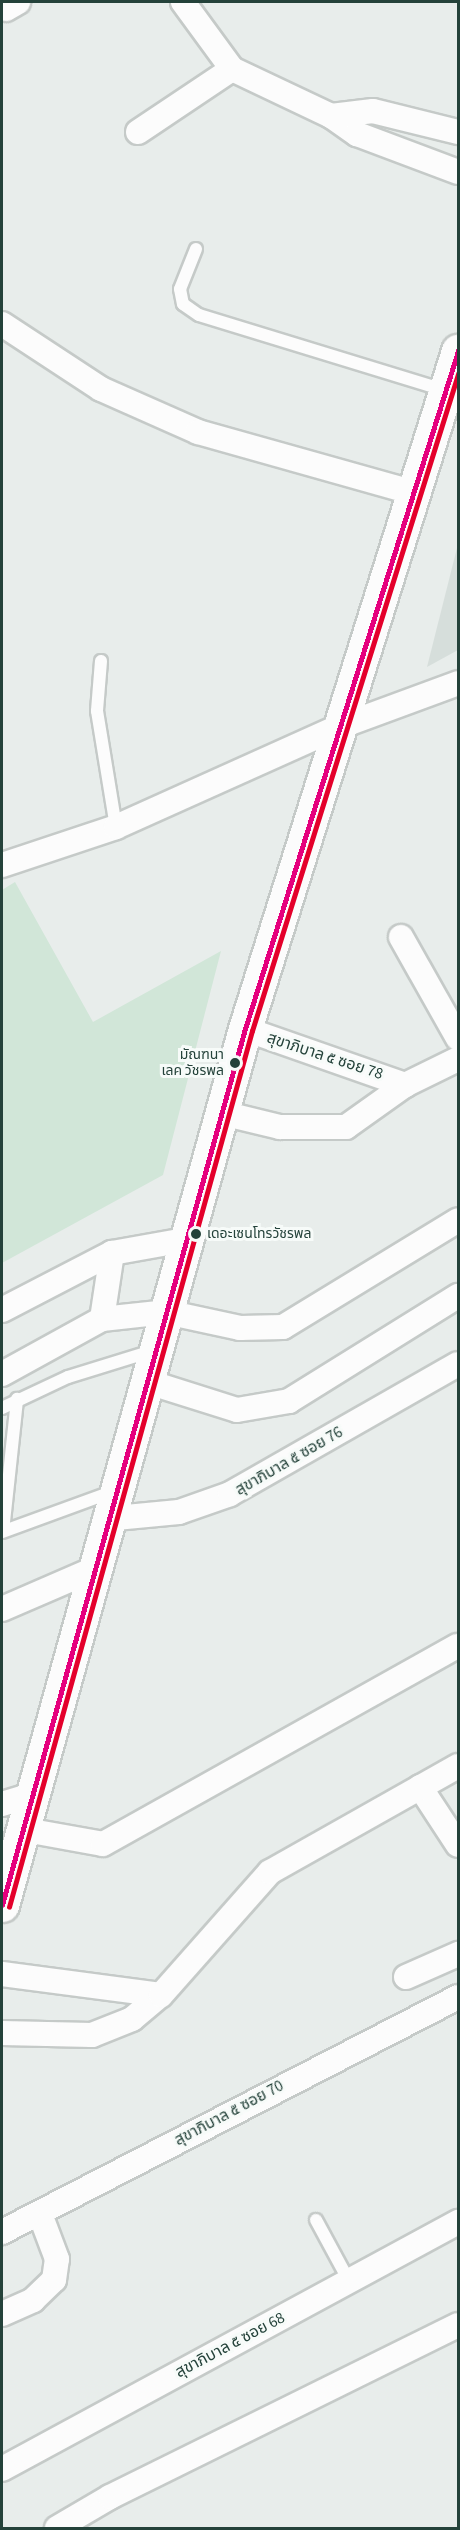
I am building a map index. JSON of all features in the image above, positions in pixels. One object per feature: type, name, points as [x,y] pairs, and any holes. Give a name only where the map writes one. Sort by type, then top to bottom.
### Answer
[{"type":"main road","points":[[2,1905],[14,1827],[166,1312],[244,1029],[336,728],[415,493],[459,351]]},
{"type":"street","points":[[183,2],[232,69],[331,116],[357,135],[459,172]]},
{"type":"street","points":[[138,132],[232,69]]},
{"type":"street","points":[[331,116],[373,111],[459,132]]},
{"type":"street","points":[[6,337],[101,388],[198,432],[415,493]]},
{"type":"street","points":[[2,865],[116,827],[336,728],[459,683]]},
{"type":"street","points":[[402,937],[459,1038]]},
{"type":"street","name":"สุขาภิบาล ๕ ซอย 78","points":[[244,1029],[405,1085]]},
{"type":"street","name":"สุขาภิบาล ๕ ซอย 78","points":[[222,1113],[280,1127],[346,1127],[405,1085],[459,1059]]},
{"type":"street","points":[[2,1374],[102,1319],[166,1312],[240,1328],[283,1327],[459,1220]]},
{"type":"street","points":[[2,1310],[112,1253],[185,1240]]},
{"type":"street","points":[[102,1319],[112,1253]]},
{"type":"street","points":[[149,1366],[237,1410],[289,1401],[459,1296]]},
{"type":"street","name":"สุขาภิบาล ๕ ซอย 76","points":[[109,1506],[179,1512],[230,1494],[459,1364]]},
{"type":"street","points":[[2,1609],[90,1571]]},
{"type":"street","points":[[14,1827],[103,1844],[459,1646]]},
{"type":"street","points":[[2,2032],[92,2036],[132,2019],[161,1995],[270,1872],[459,1766]]},
{"type":"street","points":[[420,1787],[459,1845]]},
{"type":"street","points":[[406,1977],[459,1954]]},
{"type":"street","points":[[2,1974],[161,1995]]},
{"type":"street","name":"สุขาภิบาล ๕ ซอย 70","points":[[2,2232],[459,1997]]},
{"type":"street","points":[[2,2314],[33,2300],[54,2280],[57,2259],[40,2214]]},
{"type":"street","name":"สุขาภิบาล ๕ ซอย 68","points":[[2,2469],[459,2222]]},
{"type":"street","points":[[57,2529],[110,2497],[459,2325]]},
{"type":"lane","points":[[196,249],[180,290],[183,304],[199,315],[447,391]]},
{"type":"lane","points":[[101,661],[97,711],[116,827]]},
{"type":"lane","points":[[2,1408],[17,1399],[149,1366]]},
{"type":"lane","points":[[17,1399],[2,1531],[109,1506]]},
{"type":"lane","points":[[316,2220],[349,2281]]},
{"type":"shaded area","points":[[458,544],[458,650],[427,667]]},
{"type":"green space","points":[[15,882],[93,1022],[221,951],[163,1175],[2,1263],[2,890]]},
{"type":"transit line","points":[[2,1905],[245,1029],[458,351]]},
{"type":"transit line","points":[[9,1907],[252,1031],[458,374]]},
{"type":"place","name":"มัณฑนา เลค วัชรพล","points":[[235,1063]]},
{"type":"place","name":"เดอะเซนโทรวัชรพล","points":[[196,1234]]}]
